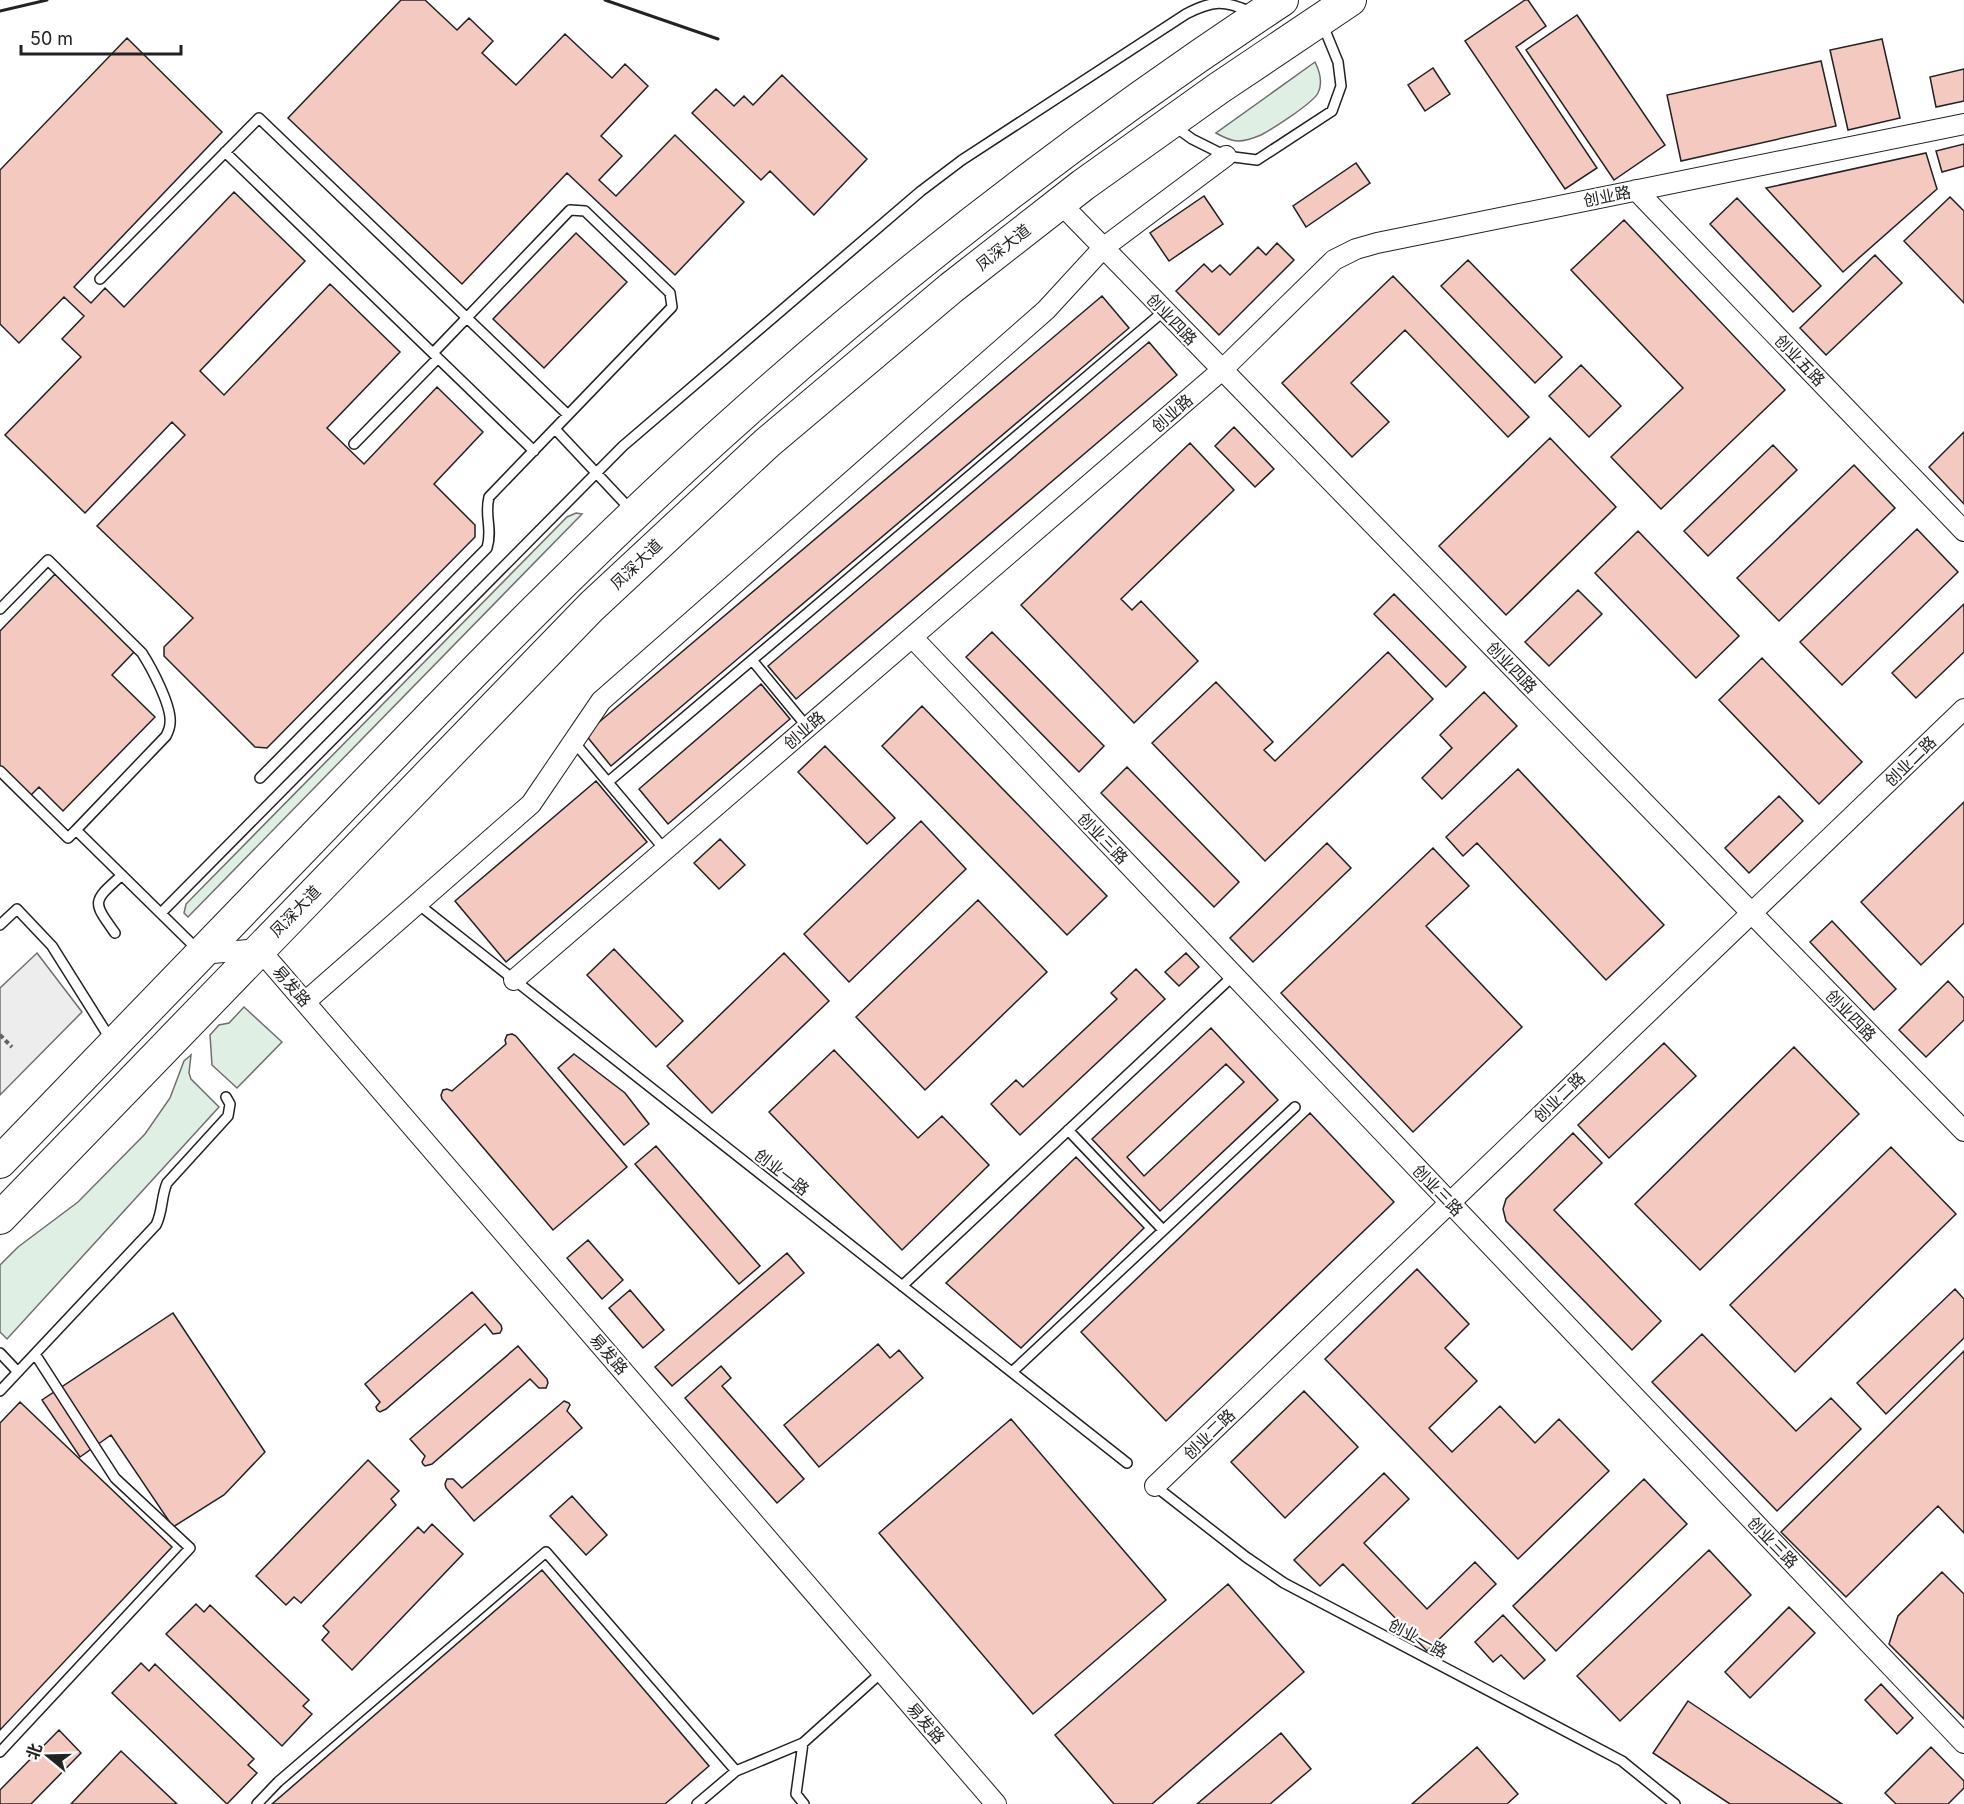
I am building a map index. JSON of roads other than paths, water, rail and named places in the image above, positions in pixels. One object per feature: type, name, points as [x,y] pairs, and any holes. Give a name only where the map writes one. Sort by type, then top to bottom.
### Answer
[{"type":"highway","name":"凤深大道","points":[[0,1218],[591,607],[759,451],[836,383],[951,288],[1060,203],[1170,123],[1350,0]]},
{"type":"highway","points":[[0,1162],[452,694],[635,514],[743,414],[865,309],[1077,143],[1270,8]]},
{"type":"street","name":"创业路","points":[[514,980],[1222,370],[1334,260],[1356,249],[1377,243],[1964,124]]},
{"type":"street","points":[[305,1002],[531,804],[601,701],[1046,310],[1103,248],[1226,156]]},
{"type":"street","name":"创业五路","points":[[1636,190],[1964,531]]},
{"type":"street","name":"创业四路","points":[[1060,203],[1964,1131]]},
{"type":"street","name":"创业三路","points":[[912,637],[1964,1743]]},
{"type":"street","name":"创业二路","points":[[1155,1486],[1964,709]]},
{"type":"street","points":[[201,954],[259,949]]},
{"type":"street","name":"易发路","points":[[259,949],[996,1804]]},
{"type":"lane","points":[[161,914],[623,446],[921,191],[962,160],[1196,9],[1215,2],[1270,8]]},
{"type":"lane","points":[[1170,123],[1192,139],[1226,156],[1257,160],[1332,111],[1341,86],[1338,62],[1320,20]]},
{"type":"lane","points":[[100,279],[259,118],[568,415]]},
{"type":"lane","points":[[225,152],[534,451]]},
{"type":"lane","points":[[260,778],[487,548],[491,535],[486,510],[489,497],[672,307],[670,293],[585,211],[570,210],[467,318],[436,356],[354,444]]},
{"type":"lane","points":[[608,782],[1164,311]]},
{"type":"lane","points":[[555,429],[635,514]]},
{"type":"lane","points":[[0,609],[48,560],[142,653],[170,711],[171,724],[166,736],[68,838],[0,771]]},
{"type":"lane","points":[[752,660],[807,728]]},
{"type":"lane","points":[[574,742],[665,850]]},
{"type":"lane","points":[[76,830],[201,954]]},
{"type":"lane","points":[[115,933],[99,911],[98,902],[102,892],[122,875]]},
{"type":"lane","name":"创业一路","points":[[418,904],[1127,1463]]},
{"type":"lane","points":[[0,925],[17,909],[52,946],[113,1045]]},
{"type":"lane","points":[[902,1286],[1234,975]]},
{"type":"lane","points":[[0,1391],[156,1225],[161,1213],[162,1194],[167,1183],[228,1116],[230,1104],[226,1097]]},
{"type":"lane","points":[[1012,1372],[1295,1107]]},
{"type":"lane","points":[[1068,1130],[1163,1230]]},
{"type":"lane","points":[[0,1353],[18,1372]]},
{"type":"lane","points":[[0,1752],[190,1548],[115,1478],[35,1354]]},
{"type":"lane","name":"创业一路","points":[[1155,1486],[1246,1557],[1284,1583],[1622,1761],[1675,1804]]},
{"type":"lane","points":[[257,1804],[278,1782],[546,1552],[736,1771]]},
{"type":"lane","points":[[697,1804],[736,1771],[803,1743],[882,1672]]},
{"type":"lane","points":[[803,1743],[796,1794],[804,1804]]}]
